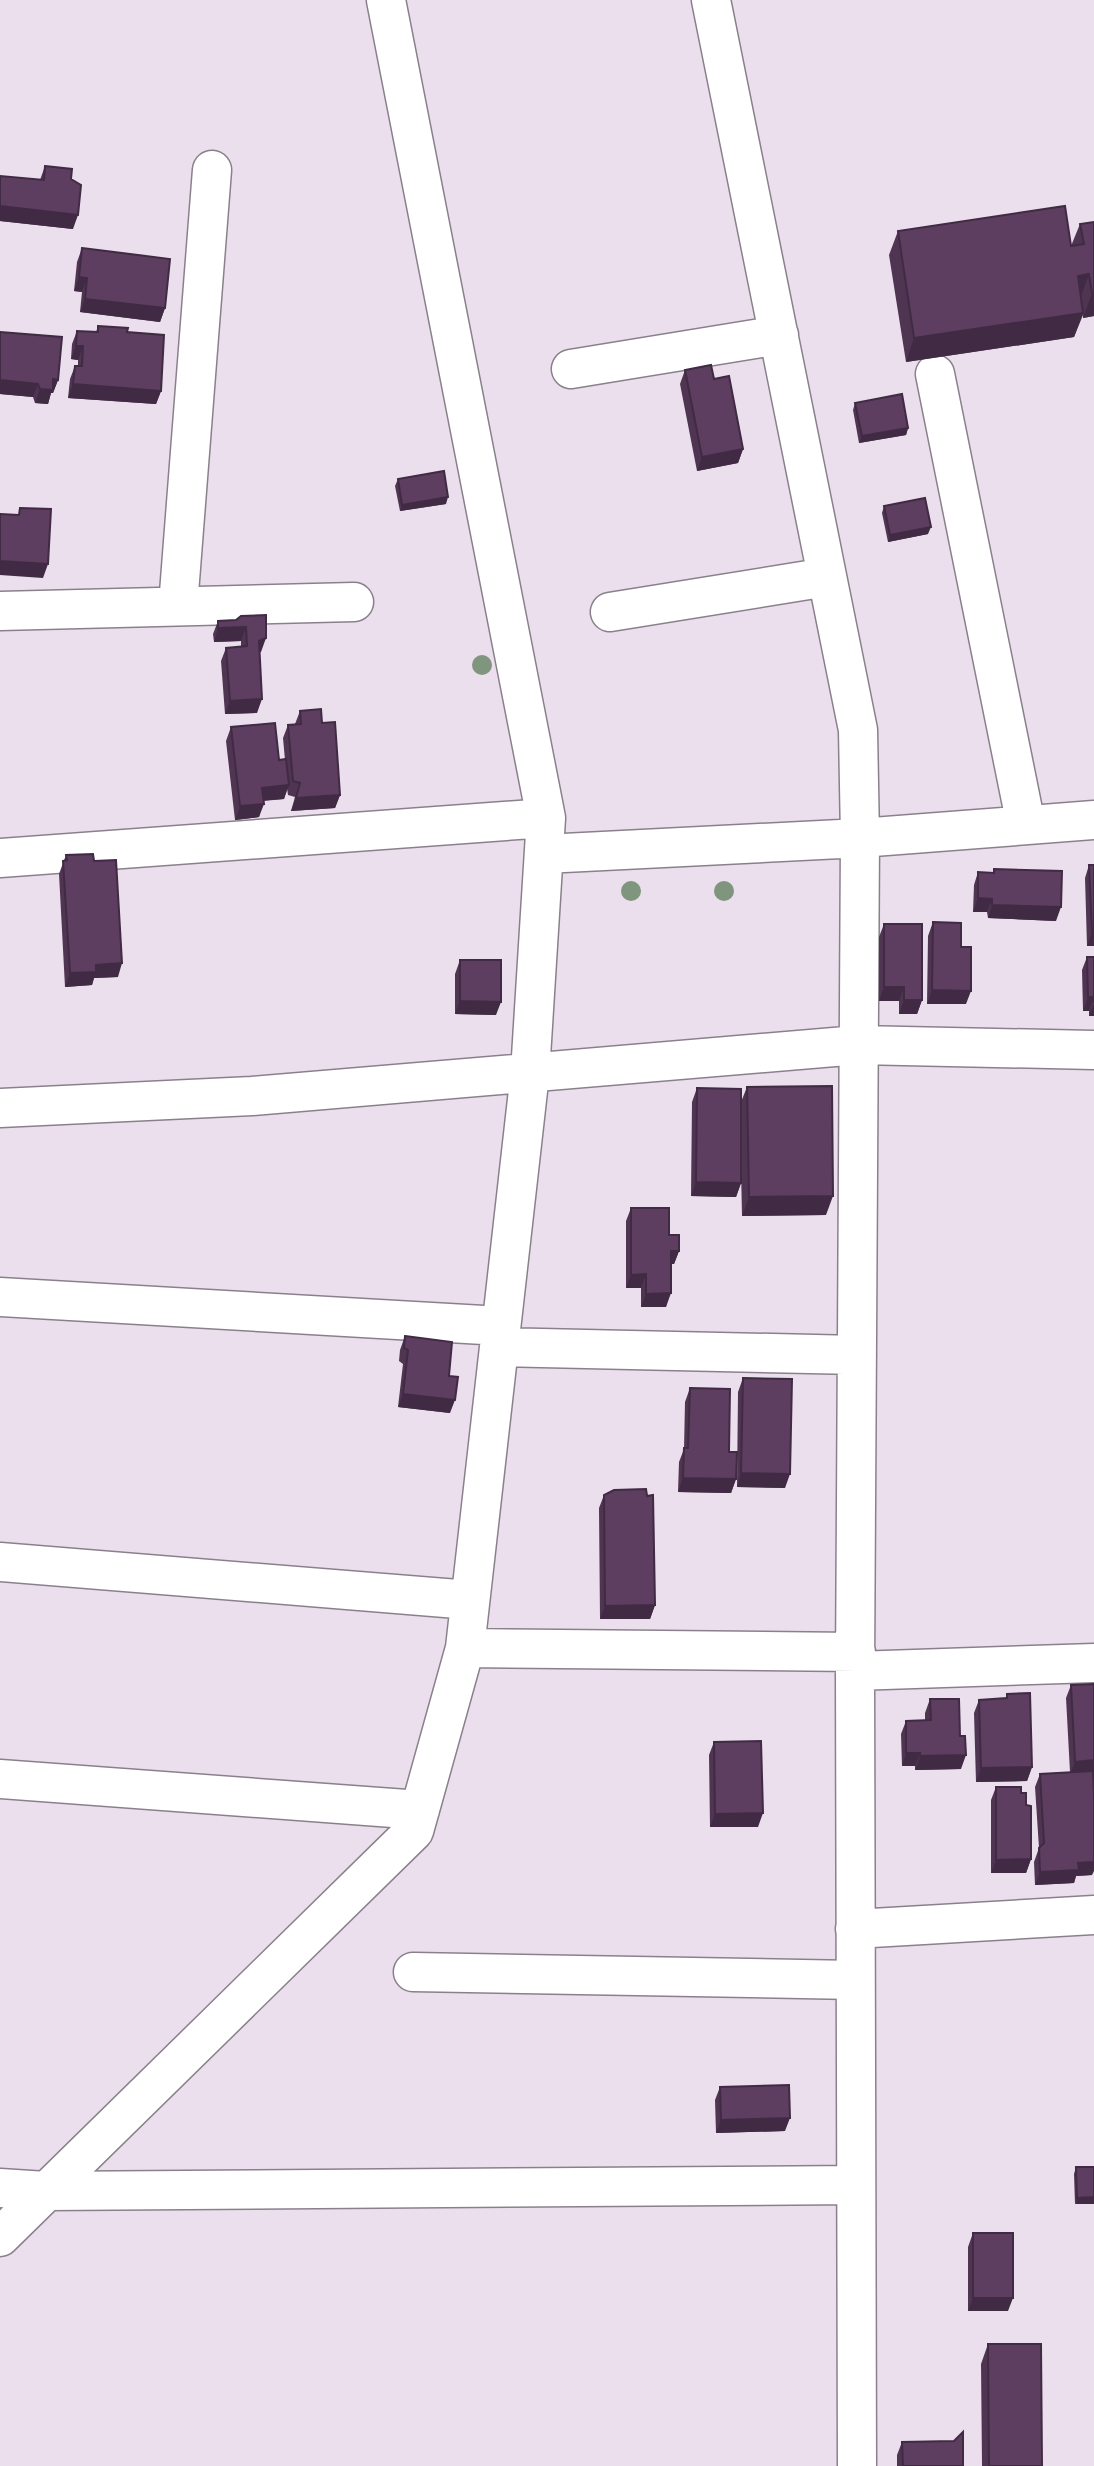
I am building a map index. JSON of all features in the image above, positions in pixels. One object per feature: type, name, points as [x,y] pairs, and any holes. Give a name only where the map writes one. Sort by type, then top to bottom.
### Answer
[{"type":"street","points":[[0,2237],[414,1831],[465,1648],[530,1073],[545,836],[386,0]]},
{"type":"street","points":[[711,0],[858,730],[860,838],[855,1661],[857,2466]]},
{"type":"street","points":[[178,606],[212,170]]},
{"type":"street","points":[[571,369],[779,335]]},
{"type":"street","points":[[935,374],[1026,825]]},
{"type":"street","points":[[610,612],[827,577]]},
{"type":"street","points":[[0,611],[354,602]]},
{"type":"street","points":[[0,858],[545,836],[860,838],[1094,821]]},
{"type":"street","points":[[0,1108],[252,1096],[858,1045],[1094,1050]]},
{"type":"street","points":[[0,1297],[500,1337],[856,1355]]},
{"type":"street","points":[[0,1562],[471,1600]]},
{"type":"street","points":[[465,1648],[855,1661],[1094,1663]]},
{"type":"street","points":[[0,1779],[420,1810]]},
{"type":"street","points":[[855,1928],[1094,1914]]},
{"type":"street","points":[[413,1972],[855,1980]]},
{"type":"street","points":[[0,2188],[46,2191],[856,2185]]},
{"type":"building","points":[[45,166],[72,169],[71,179],[81,185],[78,215],[0,206],[0,176],[44,180]]},
{"type":"building","points":[[1065,206],[1071,246],[1084,244],[1080,224],[1094,222],[1094,293],[1089,274],[1078,276],[1083,313],[914,338],[898,231]]},
{"type":"building","points":[[82,248],[170,259],[165,308],[85,299],[87,278],[79,277]]},
{"type":"building","points":[[98,326],[164,335],[161,391],[73,384],[75,366],[82,366],[83,346],[76,346],[77,331],[98,332]]},
{"type":"building","points":[[0,332],[62,337],[58,380],[53,379],[53,390],[40,389],[38,384],[0,380]]},
{"type":"building","points":[[711,365],[714,379],[729,376],[743,449],[702,457],[685,370]]},
{"type":"building","points":[[902,394],[908,428],[862,436],[855,403]]},
{"type":"building","points":[[444,471],[448,497],[402,505],[398,479]]},
{"type":"building","points":[[925,498],[931,527],[890,535],[884,506]]},
{"type":"building","points":[[20,508],[51,509],[48,564],[0,561],[0,514],[19,515]]},
{"type":"building","points":[[266,615],[266,638],[259,641],[262,699],[230,701],[226,648],[247,646],[246,627],[218,628],[218,621],[236,620],[241,616]]},
{"type":"building","points":[[321,709],[322,723],[335,722],[340,795],[296,798],[300,783],[293,781],[288,725],[301,724],[300,711]]},
{"type":"building","points":[[275,723],[279,760],[286,759],[289,785],[262,788],[264,804],[240,806],[231,727]]},
{"type":"building","points":[[93,854],[94,861],[116,860],[122,963],[96,965],[96,972],[70,973],[63,861],[67,860],[66,855]]},
{"type":"building","points":[[1089,865],[1094,865],[1094,932],[1092,932]]},
{"type":"building","points":[[994,869],[1062,871],[1061,907],[992,905],[992,899],[978,898],[978,872],[994,873]]},
{"type":"building","points":[[933,922],[961,923],[961,947],[971,947],[971,991],[932,990]]},
{"type":"building","points":[[884,924],[922,924],[922,1000],[904,1000],[904,987],[884,987]]},
{"type":"building","points":[[1087,957],[1094,957],[1094,997],[1088,997]]},
{"type":"building","points":[[460,960],[501,960],[501,1002],[460,1001]]},
{"type":"building","points":[[832,1086],[833,1196],[749,1197],[747,1087]]},
{"type":"building","points":[[697,1088],[741,1089],[741,1183],[696,1182]]},
{"type":"building","points":[[631,1208],[669,1208],[669,1235],[679,1235],[679,1251],[671,1251],[671,1293],[646,1294],[646,1274],[631,1275]]},
{"type":"building","points":[[405,1336],[452,1342],[449,1376],[458,1377],[455,1400],[403,1394],[408,1350],[404,1348]]},
{"type":"building","points":[[743,1378],[792,1379],[790,1474],[741,1473]]},
{"type":"building","points":[[690,1388],[730,1389],[729,1452],[737,1452],[736,1479],[683,1478],[684,1448],[688,1448]]},
{"type":"building","points":[[646,1489],[647,1496],[653,1495],[655,1605],[605,1606],[604,1495],[614,1490]]},
{"type":"building","points":[[1094,1684],[1094,1760],[1075,1762],[1071,1685]]},
{"type":"building","points":[[1030,1693],[1032,1767],[981,1768],[979,1700],[1007,1698],[1007,1694]]},
{"type":"building","points":[[930,1699],[959,1699],[960,1736],[965,1736],[966,1755],[920,1756],[920,1753],[906,1753],[906,1721],[931,1720]]},
{"type":"building","points":[[761,1741],[763,1813],[715,1814],[714,1742]]},
{"type":"building","points":[[1093,1771],[1094,1862],[1078,1863],[1079,1870],[1040,1872],[1039,1848],[1044,1843],[1040,1774]]},
{"type":"building","points":[[996,1787],[1021,1787],[1021,1793],[1026,1793],[1026,1805],[1031,1806],[1031,1859],[996,1860]]},
{"type":"building","points":[[789,2085],[790,2118],[721,2120],[720,2087]]},
{"type":"building","points":[[1076,2167],[1094,2167],[1094,2197],[1077,2198]]},
{"type":"building","points":[[973,2233],[1013,2233],[1013,2298],[973,2298]]},
{"type":"building","points":[[988,2344],[1041,2344],[1042,2466],[989,2466]]},
{"type":"building","points":[[963,2432],[963,2466],[903,2466],[902,2442],[954,2441]]}]
